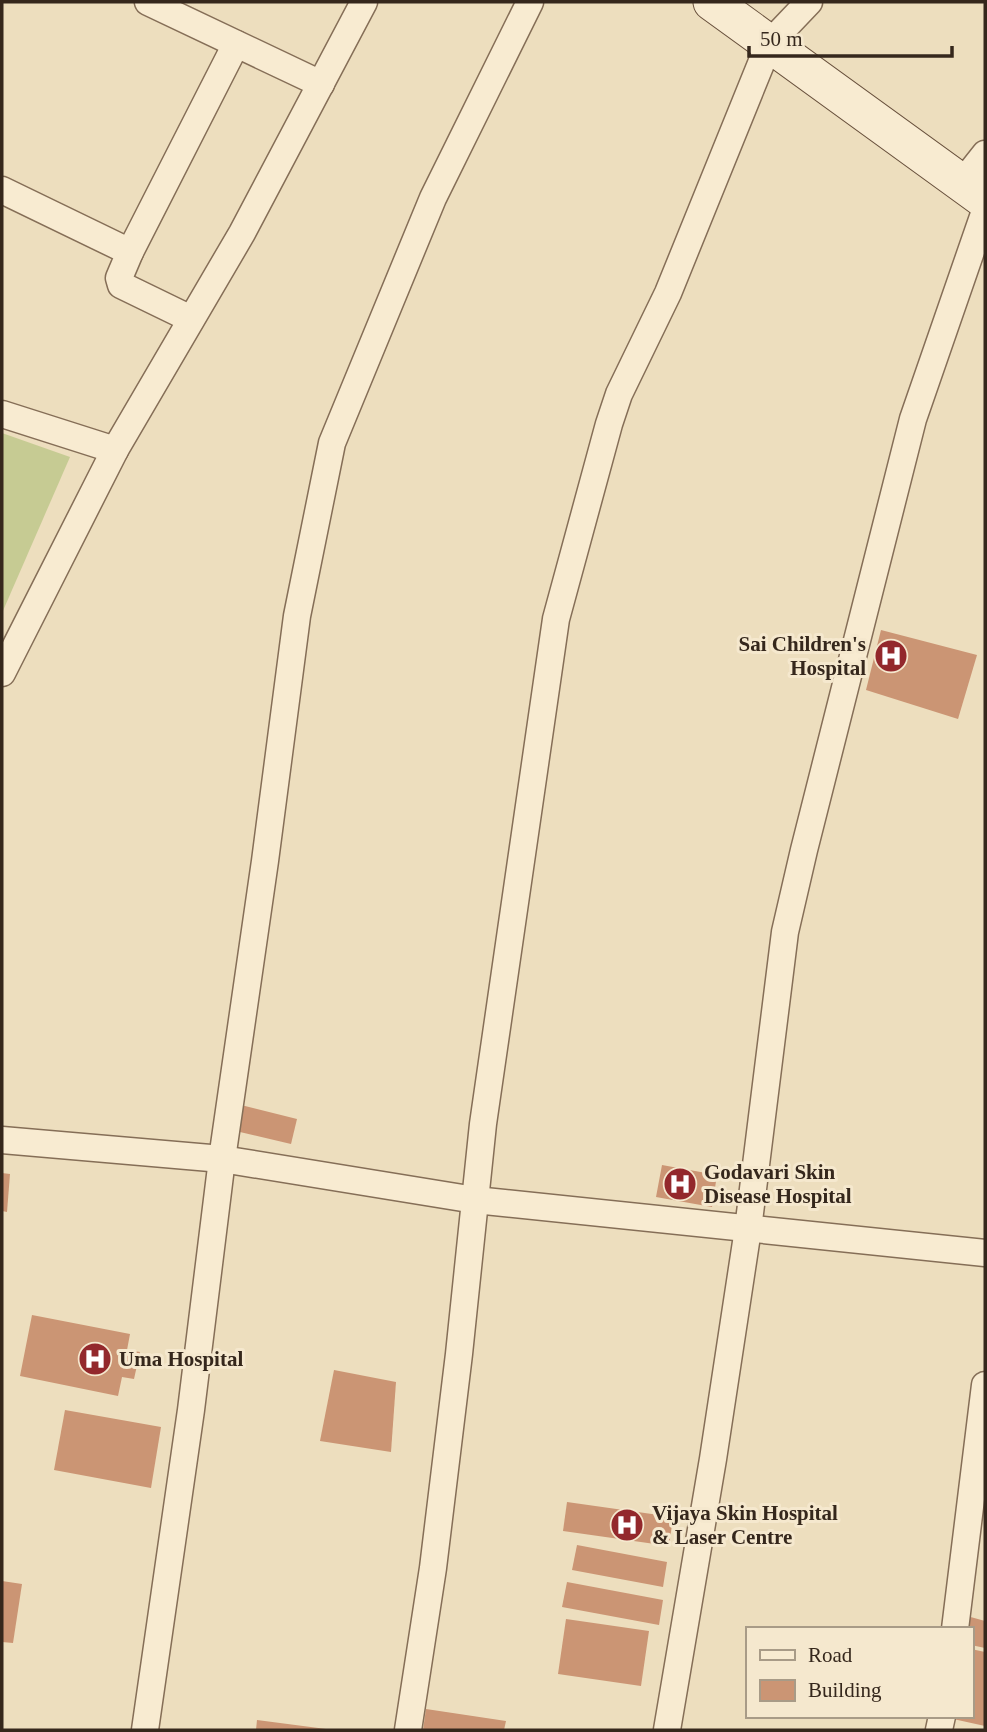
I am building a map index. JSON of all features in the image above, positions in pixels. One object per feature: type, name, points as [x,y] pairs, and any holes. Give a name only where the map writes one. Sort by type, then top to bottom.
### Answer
[{"type":"main road","points":[[712,2],[974,192]]},
{"type":"street","points":[[148,2],[321,84]]},
{"type":"street","points":[[2,673],[115,450],[242,233],[364,2]]},
{"type":"street","points":[[145,1730],[191,1410],[222,1159],[297,616],[332,443],[432,198],[530,2]]},
{"type":"street","points":[[408,1730],[433,1568],[483,1124],[556,619],[619,394],[668,293],[769,44],[809,2]]},
{"type":"street","points":[[191,319],[121,285],[119,278],[236,44]]},
{"type":"street","points":[[974,192],[985,154]]},
{"type":"street","points":[[2,190],[130,252]]},
{"type":"street","points":[[667,1730],[713,1459],[748,1228],[785,932],[913,419],[985,211]]},
{"type":"street","points":[[2,414],[115,450]]},
{"type":"street","points":[[2,1140],[222,1159],[475,1200],[985,1253]]},
{"type":"street","points":[[955,1627],[985,1385]]},
{"type":"green space","points":[[2,433],[70,457],[2,613]]},
{"type":"building","points":[[881,630],[977,655],[958,719],[866,690]]},
{"type":"building","points":[[233,1103],[297,1119],[291,1144],[227,1129]]},
{"type":"building","points":[[662,1165],[717,1175],[712,1207],[656,1197]]},
{"type":"building","points":[[2,1173],[10,1174],[7,1212],[2,1211]]},
{"type":"building","points":[[32,1315],[130,1334],[127,1350],[140,1352],[134,1379],[122,1377],[118,1396],[20,1376]]},
{"type":"building","points":[[334,1370],[396,1382],[391,1452],[320,1441]]},
{"type":"building","points":[[65,1410],[161,1427],[151,1488],[54,1470]]},
{"type":"building","points":[[567,1502],[673,1517],[669,1546],[563,1531]]},
{"type":"building","points":[[577,1545],[667,1562],[663,1587],[572,1570]]},
{"type":"building","points":[[2,1581],[22,1584],[13,1643],[2,1642]]},
{"type":"building","points":[[567,1582],[663,1600],[659,1625],[562,1607]]},
{"type":"building","points":[[967,1616],[985,1621],[985,1648],[973,1645],[973,1627],[964,1627]]},
{"type":"building","points":[[566,1619],[649,1631],[641,1686],[558,1674]]},
{"type":"building","points":[[973,1649],[985,1652],[985,1726],[949,1718],[973,1718]]},
{"type":"building","points":[[426,1709],[506,1721],[504,1730],[423,1730]]},
{"type":"building","points":[[257,1720],[326,1729],[326,1730],[256,1730]]},
{"type":"place","name":"Sai Children's Hospital","points":[[891,656]]},
{"type":"place","name":"Godavari Skin Disease Hospital","points":[[680,1184]]},
{"type":"place","name":"Uma Hospital","points":[[95,1359]]},
{"type":"place","name":"Vijaya Skin Hospital & Laser Centre","points":[[627,1525]]}]
